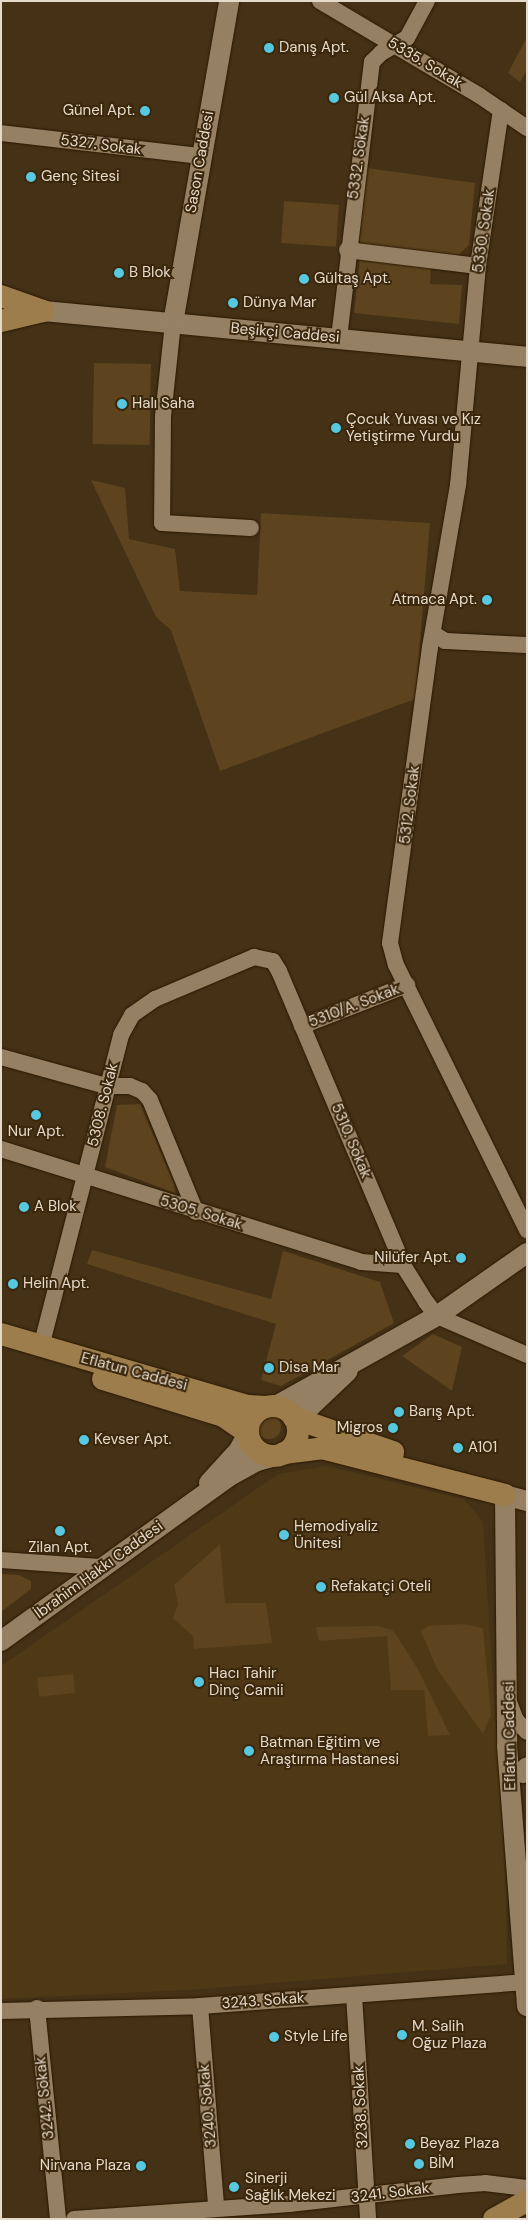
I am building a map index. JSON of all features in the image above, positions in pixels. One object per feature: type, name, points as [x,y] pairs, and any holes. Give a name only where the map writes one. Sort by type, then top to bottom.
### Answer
[{"type":"main road","points":[[1,296],[42,311]]},
{"type":"main road","name":"Beşikçi Caddesi","points":[[1,305],[42,311]]},
{"type":"main road","points":[[1,321],[42,311]]},
{"type":"main road","name":"Beşikçi Caddesi","points":[[1,314],[42,311]]},
{"type":"main road","name":"Eflatun Caddesi","points":[[1,1334],[248,1406],[270,1407]]},
{"type":"main road","name":"Eflatun Caddesi","points":[[1,1349],[223,1416],[248,1433]]},
{"type":"main road","points":[[270,1407],[282,1408],[294,1418],[470,1476],[516,1498],[322,1448],[280,1455],[260,1453],[254,1448],[248,1433],[252,1417],[270,1407]]},
{"type":"main road","points":[[280,1455],[296,1442],[297,1425],[294,1418]]},
{"type":"main road","points":[[494,2219],[527,2201]]},
{"type":"street","name":"5335. Sokak","points":[[320,1],[501,110],[527,128]]},
{"type":"street","name":"5332. Sokak","points":[[338,338],[347,250],[372,62],[381,53],[407,38],[426,1]]},
{"type":"street","name":"Sason Caddesi","points":[[173,323],[226,2]]},
{"type":"street","name":"5330. Sokak","points":[[471,352],[478,266],[501,110]]},
{"type":"street","name":"5327. Sokak","points":[[1,133],[200,156]]},
{"type":"street","points":[[347,250],[478,266]]},
{"type":"street","name":"Beşikçi Caddesi","points":[[42,311],[527,357]]},
{"type":"street","points":[[173,323],[163,416],[162,523],[251,528]]},
{"type":"street","name":"5312. Sokak","points":[[471,352],[458,484],[434,634],[390,943],[407,985],[527,1230]]},
{"type":"street","points":[[434,634],[445,640],[527,645]]},
{"type":"street","name":"5308. Sokak","points":[[41,1347],[85,1177],[106,1086],[121,1035],[132,1015],[155,999],[248,959],[272,961]]},
{"type":"street","name":"5310. Sokak","points":[[272,961],[302,1026],[403,1265],[437,1316]]},
{"type":"street","name":"5310/A. Sokak","points":[[302,1026],[407,985]]},
{"type":"street","points":[[1,1056],[106,1086],[130,1086],[142,1091],[150,1100],[196,1212]]},
{"type":"street","name":"5305. Sokak","points":[[1,1149],[196,1212],[361,1262],[403,1265]]},
{"type":"street","points":[[270,1407],[437,1316],[527,1253]]},
{"type":"street","points":[[437,1316],[527,1355]]},
{"type":"street","points":[[294,1418],[310,1407],[358,1360]]},
{"type":"street","points":[[198,1499],[223,1464],[239,1450],[248,1433]]},
{"type":"street","name":"İbrahim Hakkı Caddesi","points":[[1,1641],[99,1567],[228,1477],[257,1461],[280,1455]]},
{"type":"street","name":"Eflatun Caddesi","points":[[516,1498],[507,1746],[527,2006]]},
{"type":"street","points":[[1,1560],[99,1567]]},
{"type":"street","points":[[509,1702],[516,1720],[527,1732]]},
{"type":"street","points":[[507,1746],[525,1770]]},
{"type":"street","name":"Eflatun Caddesi","points":[[525,1770],[527,1846]]},
{"type":"street","name":"3243. Sokak","points":[[1,2011],[37,2008],[200,2006],[525,1982]]},
{"type":"street","name":"3238. Sokak","points":[[354,1995],[368,2219]]},
{"type":"street","name":"3240. Sokak","points":[[200,2006],[216,2207]]},
{"type":"street","name":"3242. Sokak","points":[[37,2008],[58,2219]]},
{"type":"street","name":"3241. Sokak","points":[[74,2219],[366,2196],[485,2183],[527,2188]]},
{"type":"shaded area","points":[[527,37],[527,70],[520,82],[508,73]]},
{"type":"shaded area","points":[[367,168],[475,183],[469,245],[458,255],[359,246]]},
{"type":"shaded area","points":[[284,201],[339,205],[336,247],[281,243]]},
{"type":"shaded area","points":[[360,258],[431,264],[430,284],[462,285],[459,324],[354,313]]},
{"type":"shaded area","name":"Halı Saha","points":[[94,363],[151,364],[150,445],[93,444]]},
{"type":"shaded area","points":[[91,480],[125,488],[129,539],[175,549],[180,591],[257,595],[261,513],[430,523],[415,699],[220,771],[171,630],[156,617]]},
{"type":"shaded area","points":[[140,1104],[174,1184],[175,1193],[105,1167],[117,1105]]},
{"type":"shaded area","points":[[92,1250],[271,1299],[283,1251],[380,1282],[394,1323],[281,1386],[261,1380],[276,1324],[87,1264]]},
{"type":"shaded area","points":[[433,1334],[462,1347],[452,1391],[402,1356]]},
{"type":"shaded area","points":[[269,1415],[274,1416],[280,1422],[280,1432],[274,1438],[269,1439],[264,1438],[258,1432],[257,1427],[258,1422],[264,1416]]},
{"type":"shaded area","name":"Batman Eğitim ve Araştırma Hastanesi","points":[[326,1466],[464,1499],[483,1522],[506,1887],[507,1964],[188,1990],[1,1999],[1,1666],[278,1474]]},
{"type":"shaded area","points":[[220,1544],[225,1603],[266,1603],[272,1643],[194,1649],[193,1636],[173,1618],[178,1604],[174,1585]]},
{"type":"shaded area","points":[[1,1574],[19,1575],[31,1581],[31,1589],[1,1612]]},
{"type":"shaded area","points":[[463,1624],[483,1628],[491,1716],[483,1734],[437,1669],[421,1631],[428,1626]]},
{"type":"shaded area","points":[[377,1626],[392,1630],[397,1636],[419,1671],[450,1735],[428,1736],[424,1690],[391,1690],[387,1636],[319,1641],[316,1627]]},
{"type":"shaded area","points":[[73,1674],[75,1693],[39,1697],[37,1678]]},
{"type":"place","name":"Danış Apt.","points":[[269,48]]},
{"type":"place","name":"Gül Aksa Apt.","points":[[334,98]]},
{"type":"place","name":"Günel Apt.","points":[[145,111]]},
{"type":"place","name":"Genç Sitesi","points":[[31,177]]},
{"type":"place","name":"B Blok","points":[[119,273]]},
{"type":"place","name":"Gültaş Apt.","points":[[304,279]]},
{"type":"place","name":"Dünya Mar","points":[[233,303]]},
{"type":"place","name":"Halı Saha","points":[[122,404]]},
{"type":"place","name":"Çocuk Yuvası ve Kız Yetiştirme Yurdu","points":[[336,428]]},
{"type":"place","name":"Atmaca Apt.","points":[[487,600]]},
{"type":"place","name":"Nur Apt.","points":[[36,1115]]},
{"type":"place","name":"A Blok","points":[[24,1207]]},
{"type":"place","name":"Nilüfer Apt.","points":[[461,1258]]},
{"type":"place","name":"Helin Apt.","points":[[13,1284]]},
{"type":"place","name":"Disa Mar","points":[[269,1368]]},
{"type":"place","name":"Barış Apt.","points":[[399,1412]]},
{"type":"place","name":"Migros","points":[[393,1428]]},
{"type":"place","name":"Kevser Apt.","points":[[84,1440]]},
{"type":"place","name":"A101","points":[[458,1448]]},
{"type":"place","name":"Zilan Apt.","points":[[60,1531]]},
{"type":"place","name":"Hemodiyaliz Ünitesi","points":[[284,1535]]},
{"type":"place","name":"Refakatçi Oteli","points":[[321,1587]]},
{"type":"place","name":"Hacı Tahir Dinç Camii","points":[[199,1682]]},
{"type":"place","name":"Batman Eğitim ve Araştırma Hastanesi","points":[[249,1751]]},
{"type":"place","name":"M. Salih Oğuz Plaza","points":[[402,2035]]},
{"type":"place","name":"Style Life","points":[[274,2037]]},
{"type":"place","name":"Beyaz Plaza","points":[[410,2144]]},
{"type":"place","name":"BİM","points":[[419,2164]]},
{"type":"place","name":"Nirvana Plaza","points":[[141,2166]]},
{"type":"place","name":"Sinerji Sağlık Mekezi","points":[[234,2187]]}]
